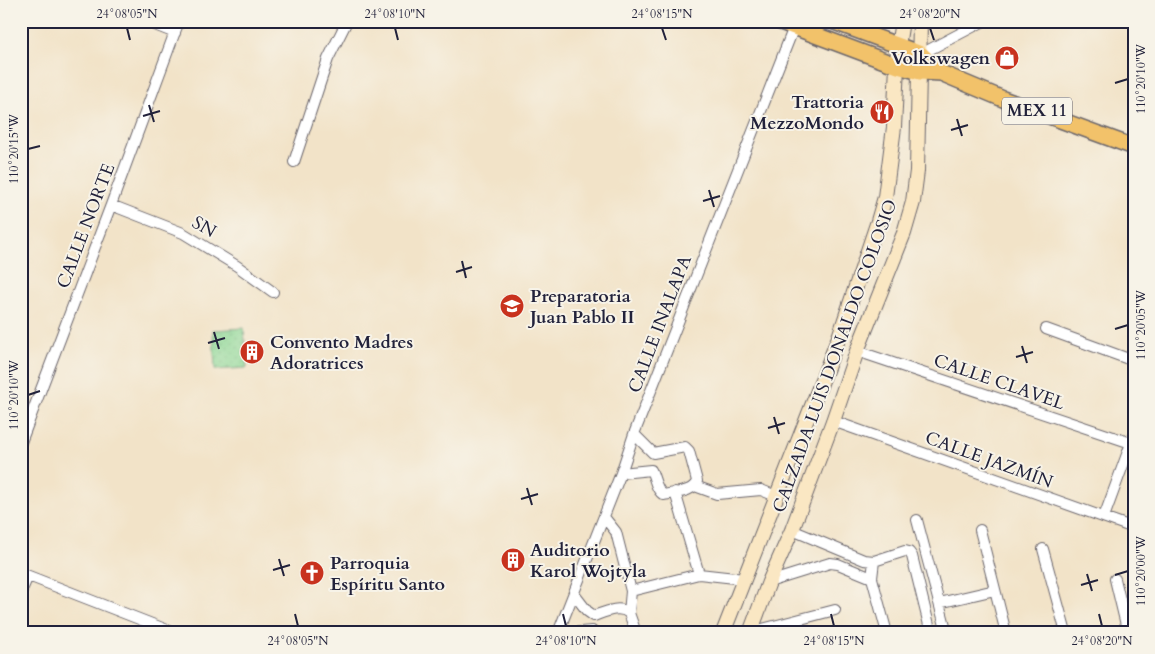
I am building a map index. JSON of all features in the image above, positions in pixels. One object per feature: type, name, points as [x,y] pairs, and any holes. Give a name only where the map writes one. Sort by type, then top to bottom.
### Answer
[{"type":"main road","name":"MEX 11","points":[[778,21],[898,66],[920,72],[941,73],[1134,147]]},
{"type":"main road","name":"MEX 11","points":[[832,21],[921,54],[941,73]]},
{"type":"main road","name":"CALZADA LUIS DONALDO COLOSIO","points":[[723,633],[839,337],[885,197],[894,127],[898,46],[902,21]]},
{"type":"main road","name":"CALZADA LUIS DONALDO COLOSIO","points":[[751,632],[769,582],[792,530],[857,351],[904,233],[913,202],[917,171],[921,54],[920,21]]},
{"type":"main road","points":[[839,337],[857,351]]},
{"type":"main road","points":[[744,578],[769,582]]},
{"type":"street","points":[[145,21],[175,33]]},
{"type":"street","name":"CALLE NORTE","points":[[21,442],[179,21]]},
{"type":"street","points":[[294,162],[328,59],[347,21]]},
{"type":"street","points":[[921,54],[984,21]]},
{"type":"street","name":"CALLE INALAPA","points":[[558,633],[794,27]]},
{"type":"street","name":"SN","points":[[111,205],[183,233],[237,266],[273,292]]},
{"type":"street","points":[[1046,329],[1134,361]]},
{"type":"street","name":"CALLE CLAVEL","points":[[857,351],[1132,440]]},
{"type":"street","name":"CALLE JAZMÍN","points":[[833,421],[1134,528]]},
{"type":"street","points":[[634,434],[653,453]]},
{"type":"street","points":[[1104,517],[1132,440]]},
{"type":"street","points":[[685,447],[689,451],[697,481],[695,486],[691,489],[664,495],[661,493],[651,470],[653,453],[685,447]]},
{"type":"street","points":[[621,473],[651,470]]},
{"type":"street","points":[[695,486],[717,494],[761,490],[776,496]]},
{"type":"street","points":[[675,492],[699,574]]},
{"type":"street","points":[[604,516],[616,532],[631,591],[629,613],[636,633]]},
{"type":"street","points":[[917,520],[947,633]]},
{"type":"street","points":[[792,530],[864,560],[874,561],[905,551],[909,552],[912,556],[931,633]]},
{"type":"street","points":[[980,530],[1006,633]]},
{"type":"street","points":[[1043,550],[1066,633]]},
{"type":"street","points":[[874,561],[872,578],[887,633]]},
{"type":"street","points":[[769,582],[830,563],[838,564],[872,578]]},
{"type":"street","points":[[631,591],[699,574],[744,578]]},
{"type":"street","points":[[21,592],[24,575],[156,629],[175,633]]},
{"type":"street","points":[[1114,579],[1128,633]]},
{"type":"street","points":[[939,604],[995,590]]},
{"type":"street","points":[[574,594],[587,611],[594,616]]},
{"type":"street","points":[[594,616],[617,609],[624,609],[629,613]]},
{"type":"street","points":[[751,632],[835,610]]},
{"type":"street","points":[[571,633],[592,632],[594,616]]},
{"type":"green space","points":[[244,328],[247,368],[215,370],[213,330]]},
{"type":"place","name":"Volkswagen","points":[[1007,58]]},
{"type":"place","name":"Trattoria MezzoMondo","points":[[882,112]]},
{"type":"place","name":"Preparatoria Juan Pablo II","points":[[512,306]]},
{"type":"place","name":"Convento Madres Adoratrices","points":[[252,352]]},
{"type":"place","name":"Auditorio Karol Wojtyla","points":[[513,560]]},
{"type":"place","name":"Parroquia Espíritu Santo","points":[[312,573]]}]
